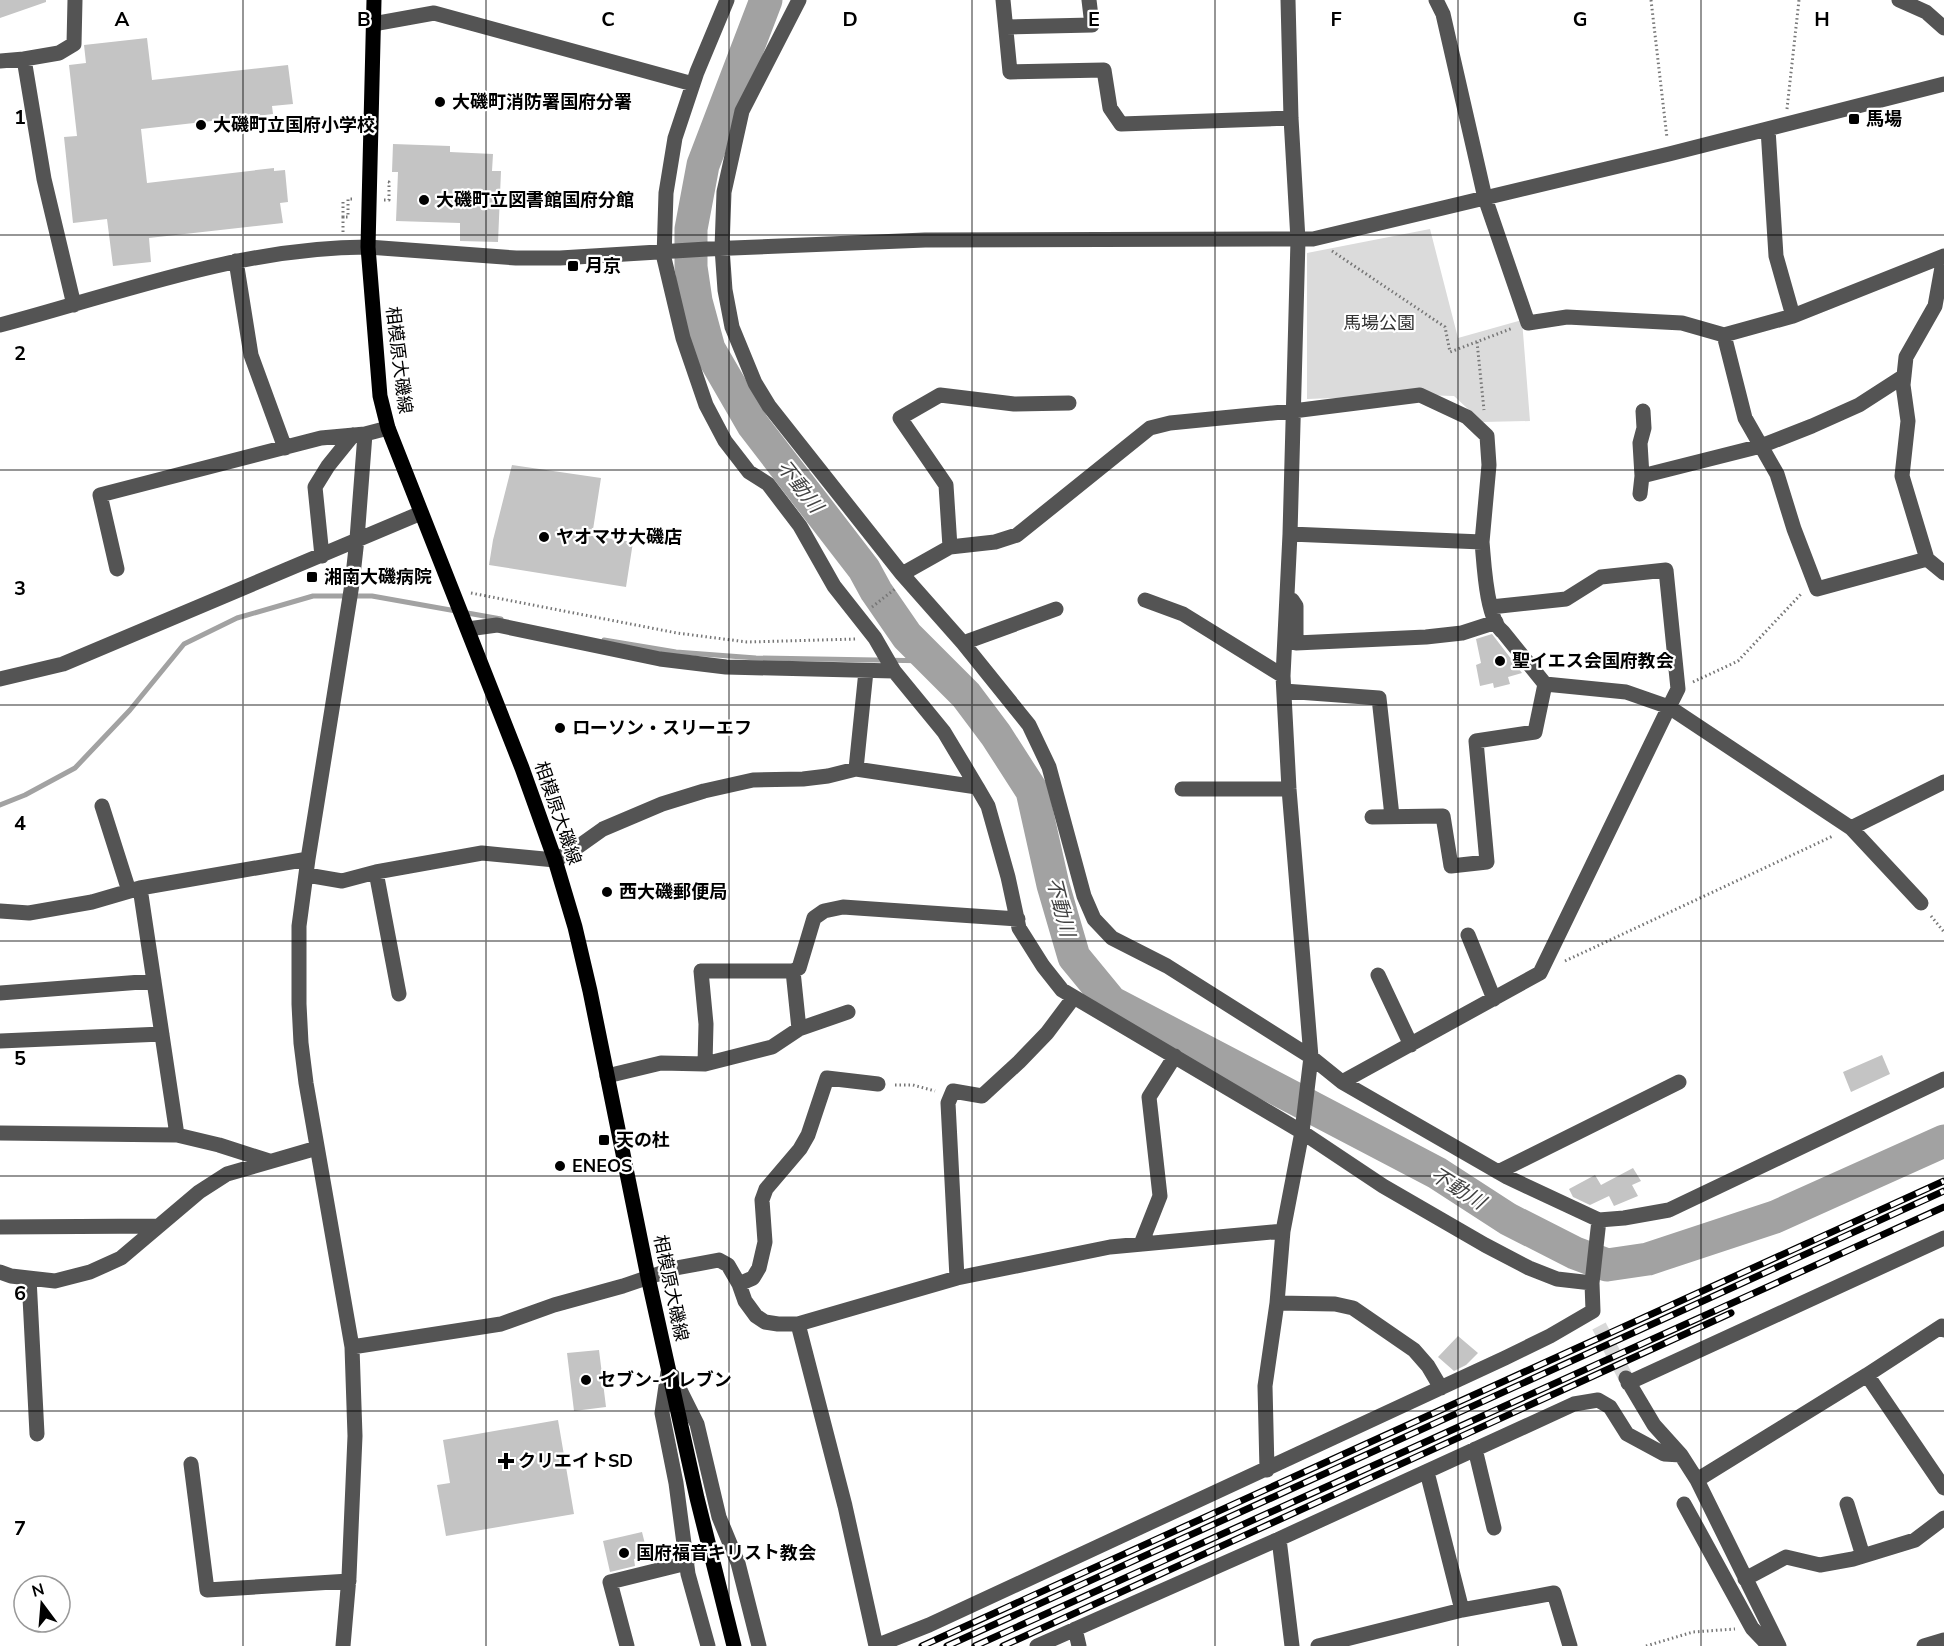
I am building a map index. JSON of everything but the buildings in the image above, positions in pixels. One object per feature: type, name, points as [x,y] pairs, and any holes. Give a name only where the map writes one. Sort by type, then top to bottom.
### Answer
[{"type":"main road","name":"相模原大磯線","points":[[374,0],[368,247],[380,396],[388,428],[454,592],[555,860],[580,948],[648,1277],[697,1498],[734,1646]]},
{"type":"street","points":[[0,61],[59,53],[74,44],[75,0]]},
{"type":"street","points":[[727,0],[693,84],[675,138],[666,193],[667,251],[683,338],[706,405],[720,432],[749,472],[768,483],[800,526],[834,586],[875,638],[894,671],[944,732],[978,787],[988,806],[1008,877],[1019,928],[1043,966],[1062,990],[1302,1132],[1383,1186],[1511,1259],[1557,1280],[1592,1283]]},
{"type":"street","points":[[799,0],[742,111],[724,192],[714,248],[732,327],[755,383],[769,406],[901,580],[963,643],[1029,724],[1049,767],[1084,896],[1094,919],[1112,938],[1167,966],[1311,1057],[1342,1082],[1498,1172],[1599,1220],[1669,1210],[1944,1079]]},
{"type":"street","points":[[1003,0],[1010,72],[1104,70],[1110,108],[1121,124],[1291,118]]},
{"type":"street","points":[[1006,27],[1092,25],[1089,0]]},
{"type":"street","points":[[1267,1470],[1265,1386],[1277,1303],[1283,1231],[1302,1132],[1311,1057],[1289,789],[1283,683],[1290,534],[1298,240],[1291,118],[1288,0]]},
{"type":"street","points":[[1899,0],[1926,12],[1944,28]]},
{"type":"street","points":[[1443,5],[1485,198],[1528,323],[1567,317],[1670,323],[1682,324],[1724,336],[1793,316],[1944,256]]},
{"type":"street","points":[[373,24],[434,13],[693,84]]},
{"type":"street","points":[[24,58],[44,179],[74,305]]},
{"type":"street","points":[[0,325],[160,279],[282,252],[368,247],[516,258],[588,257],[714,248],[925,240],[1314,239],[1669,154],[1944,84]]},
{"type":"street","points":[[1768,129],[1776,256],[1793,316]]},
{"type":"street","points":[[1944,256],[1935,306],[1906,357],[1903,385],[1908,421],[1902,476],[1927,559],[1944,573]]},
{"type":"street","points":[[236,261],[251,355],[285,448]]},
{"type":"street","points":[[1724,336],[1745,418],[1777,474],[1816,588],[1927,559]]},
{"type":"street","points":[[1642,476],[1761,446],[1859,405],[1904,376]]},
{"type":"street","points":[[950,547],[946,485],[900,418],[940,395],[1014,404],[1069,403]]},
{"type":"street","points":[[901,580],[950,547],[995,542],[1017,535],[1150,428],[1170,423],[1420,395],[1467,417],[1487,436],[1489,465],[1482,542],[1487,596],[1498,628],[1545,684],[1626,692],[1669,707],[1851,828],[1921,903]]},
{"type":"street","points":[[1640,494],[1642,476],[1640,443],[1644,428],[1643,411]]},
{"type":"street","points":[[117,569],[99,495],[321,438],[388,428]]},
{"type":"street","points":[[342,1646],[349,1581],[355,1436],[352,1347],[317,1148],[301,1043],[298,994],[299,926],[349,607],[357,539],[359,434]]},
{"type":"street","points":[[322,556],[315,487],[323,472],[359,434]]},
{"type":"street","points":[[0,679],[63,664],[421,513]]},
{"type":"street","points":[[1290,534],[1482,542]]},
{"type":"street","points":[[1342,1082],[1540,973],[1678,689],[1666,570],[1601,577],[1566,599],[1491,607]]},
{"type":"street","points":[[1287,594],[1296,606],[1296,643],[1426,637],[1462,633],[1496,622]]},
{"type":"street","points":[[1145,600],[1183,614],[1283,683],[1379,698],[1392,816]]},
{"type":"street","points":[[963,643],[1056,609]]},
{"type":"street","points":[[468,629],[497,625],[660,659],[726,667],[894,671]]},
{"type":"street","points":[[856,769],[866,671]]},
{"type":"street","points":[[1372,817],[1443,816],[1451,866],[1487,862],[1476,741],[1535,732],[1545,684]]},
{"type":"street","points":[[307,875],[342,881],[376,872],[482,853],[555,860],[603,829],[662,804],[704,791],[753,780],[803,779],[856,769],[978,787]]},
{"type":"street","points":[[1851,828],[1944,782]]},
{"type":"street","points":[[1182,789],[1289,789]]},
{"type":"street","points":[[102,806],[135,890],[154,981],[177,1135]]},
{"type":"street","points":[[0,911],[29,913],[92,902],[135,890],[308,859]]},
{"type":"street","points":[[376,872],[399,994]]},
{"type":"street","points":[[705,1064],[706,1024],[701,971],[793,971],[799,968],[814,918],[825,911],[843,908],[1018,919]]},
{"type":"street","points":[[1468,935],[1494,999]]},
{"type":"street","points":[[793,971],[799,1029]]},
{"type":"street","points":[[1378,975],[1411,1044]]},
{"type":"street","points":[[0,993],[154,981]]},
{"type":"street","points":[[957,1278],[945,1097],[953,1091],[982,1096],[1047,1033],[1074,997]]},
{"type":"street","points":[[607,1076],[661,1063],[705,1064],[772,1047],[799,1029],[848,1012]]},
{"type":"street","points":[[0,1041],[162,1034]]},
{"type":"street","points":[[1141,1244],[1160,1196],[1149,1097],[1175,1056]]},
{"type":"street","points":[[739,1284],[753,1278],[759,1268],[765,1242],[762,1200],[766,1189],[800,1149],[808,1135],[827,1078],[878,1084]]},
{"type":"street","points":[[1498,1172],[1679,1082]]},
{"type":"street","points":[[0,1133],[177,1135],[269,1161]]},
{"type":"street","points":[[0,1272],[11,1276],[55,1281],[90,1272],[121,1258],[199,1192],[227,1174],[317,1148]]},
{"type":"street","points":[[1599,1220],[1592,1283],[1593,1311],[1599,1326]]},
{"type":"street","points":[[0,1227],[159,1226]]},
{"type":"street","points":[[352,1347],[501,1324],[554,1305],[623,1286],[676,1268],[719,1260],[728,1265],[739,1284],[745,1301],[756,1316],[765,1322],[798,1324],[957,1278],[1066,1255],[1110,1247],[1283,1231]]},
{"type":"street","points":[[1779,1646],[1697,1480],[1681,1455],[1654,1425],[1627,1381],[1944,1238]]},
{"type":"street","points":[[29,1278],[37,1434]]},
{"type":"street","points":[[1277,1303],[1335,1304],[1353,1308],[1414,1350],[1428,1366],[1441,1388]]},
{"type":"street","points":[[798,1324],[845,1506],[876,1646],[929,1625],[1267,1470],[1550,1336],[1593,1311]]},
{"type":"street","points":[[1697,1480],[1942,1326],[1944,1330]]},
{"type":"street","points":[[669,1368],[662,1413],[676,1483],[687,1563],[708,1646]]},
{"type":"street","points":[[669,1368],[697,1424],[719,1517],[738,1563],[759,1646]]},
{"type":"street","points":[[1867,1375],[1944,1488]]},
{"type":"street","points":[[1037,1646],[1279,1539],[1574,1404],[1598,1400],[1610,1407],[1627,1434],[1664,1454],[1681,1455]]},
{"type":"street","points":[[1475,1449],[1494,1528]]},
{"type":"street","points":[[191,1464],[207,1590],[349,1581]]},
{"type":"street","points":[[1427,1472],[1462,1610]]},
{"type":"street","points":[[1684,1504],[1752,1628],[1769,1646]]},
{"type":"street","points":[[1847,1504],[1863,1556]]},
{"type":"street","points":[[1745,1579],[1786,1557],[1820,1564],[1863,1556],[1915,1540],[1944,1518]]},
{"type":"street","points":[[1279,1539],[1292,1646]]},
{"type":"street","points":[[627,1646],[610,1582],[687,1563]]},
{"type":"street","points":[[1318,1646],[1462,1610],[1554,1593],[1570,1646]]},
{"type":"street","points":[[1075,1629],[1079,1646]]},
{"type":"street","points":[[1924,1646],[1944,1640]]},
{"type":"path","points":[[1651,0],[1669,154]]},
{"type":"path","points":[[1785,125],[1799,0]]},
{"type":"path","points":[[343,217],[348,217],[348,199]]},
{"type":"path","points":[[343,202],[343,233]]},
{"type":"path","points":[[1314,239],[1445,327],[1450,351],[1528,323]]},
{"type":"path","points":[[1477,342],[1487,436]]},
{"type":"path","points":[[867,611],[901,580]]},
{"type":"path","points":[[1678,689],[1738,660],[1814,581]]},
{"type":"path","points":[[454,592],[676,633],[747,642],[875,638]]},
{"type":"path","points":[[1540,973],[1851,828]]},
{"type":"path","points":[[1921,903],[1944,932]]},
{"type":"path","points":[[878,1084],[913,1085],[945,1097]]},
{"type":"path","points":[[1646,1646],[1693,1632],[1752,1628]]},
{"type":"green space","name":"馬場公園","points":[[1430,229],[1458,338],[1522,320],[1530,421],[1482,422],[1454,396],[1307,399],[1307,253]]},
{"type":"waterway","name":"不動川","points":[[766,0],[703,165],[691,229],[691,267],[696,301],[709,349],[753,425],[864,569],[907,636],[966,695],[996,735],[1032,791],[1053,885],[1074,957],[1111,1002],[1437,1173],[1508,1219],[1575,1253],[1607,1265],[1648,1259],[1775,1217],[1944,1141]]},
{"type":"waterway","points":[[0,805],[25,795],[75,768],[130,710],[184,644],[237,618],[313,596],[372,596],[501,619]]},
{"type":"waterway","points":[[604,640],[676,652],[756,658],[933,661]]},
{"type":"tunnel","points":[[1599,1326],[1626,1378]]},
{"type":"railway","points":[[922,1646],[1944,1181]]},
{"type":"railway","points":[[947,1646],[1944,1191]]},
{"type":"railway","points":[[975,1646],[1944,1207]]},
{"type":"railway","points":[[1003,1646],[1731,1313]]},
{"type":"place","name":"大磯町消防署国府分署","points":[[440,102]]},
{"type":"place","name":"馬場","points":[[1854,119]]},
{"type":"place","name":"大磯町立国府小学校","points":[[201,125]]},
{"type":"place","name":"大磯町立図書館国府分館","points":[[424,200]]},
{"type":"place","name":"月京","points":[[573,266]]},
{"type":"place","name":"ヤオマサ大磯店","points":[[544,537]]},
{"type":"place","name":"湘南大磯病院","points":[[312,577]]},
{"type":"place","name":"聖イエス会国府教会","points":[[1500,661]]},
{"type":"place","name":"ローソン・スリーエフ","points":[[560,728]]},
{"type":"place","name":"西大磯郵便局","points":[[607,892]]},
{"type":"place","name":"天の杜","points":[[604,1140]]},
{"type":"place","name":"ENEOS","points":[[560,1166]]},
{"type":"place","name":"セブン-イレブン","points":[[586,1380]]},
{"type":"place","name":"クリエイトSD","points":[[506,1461]]},
{"type":"place","name":"国府福音キリスト教会","points":[[624,1553]]}]
